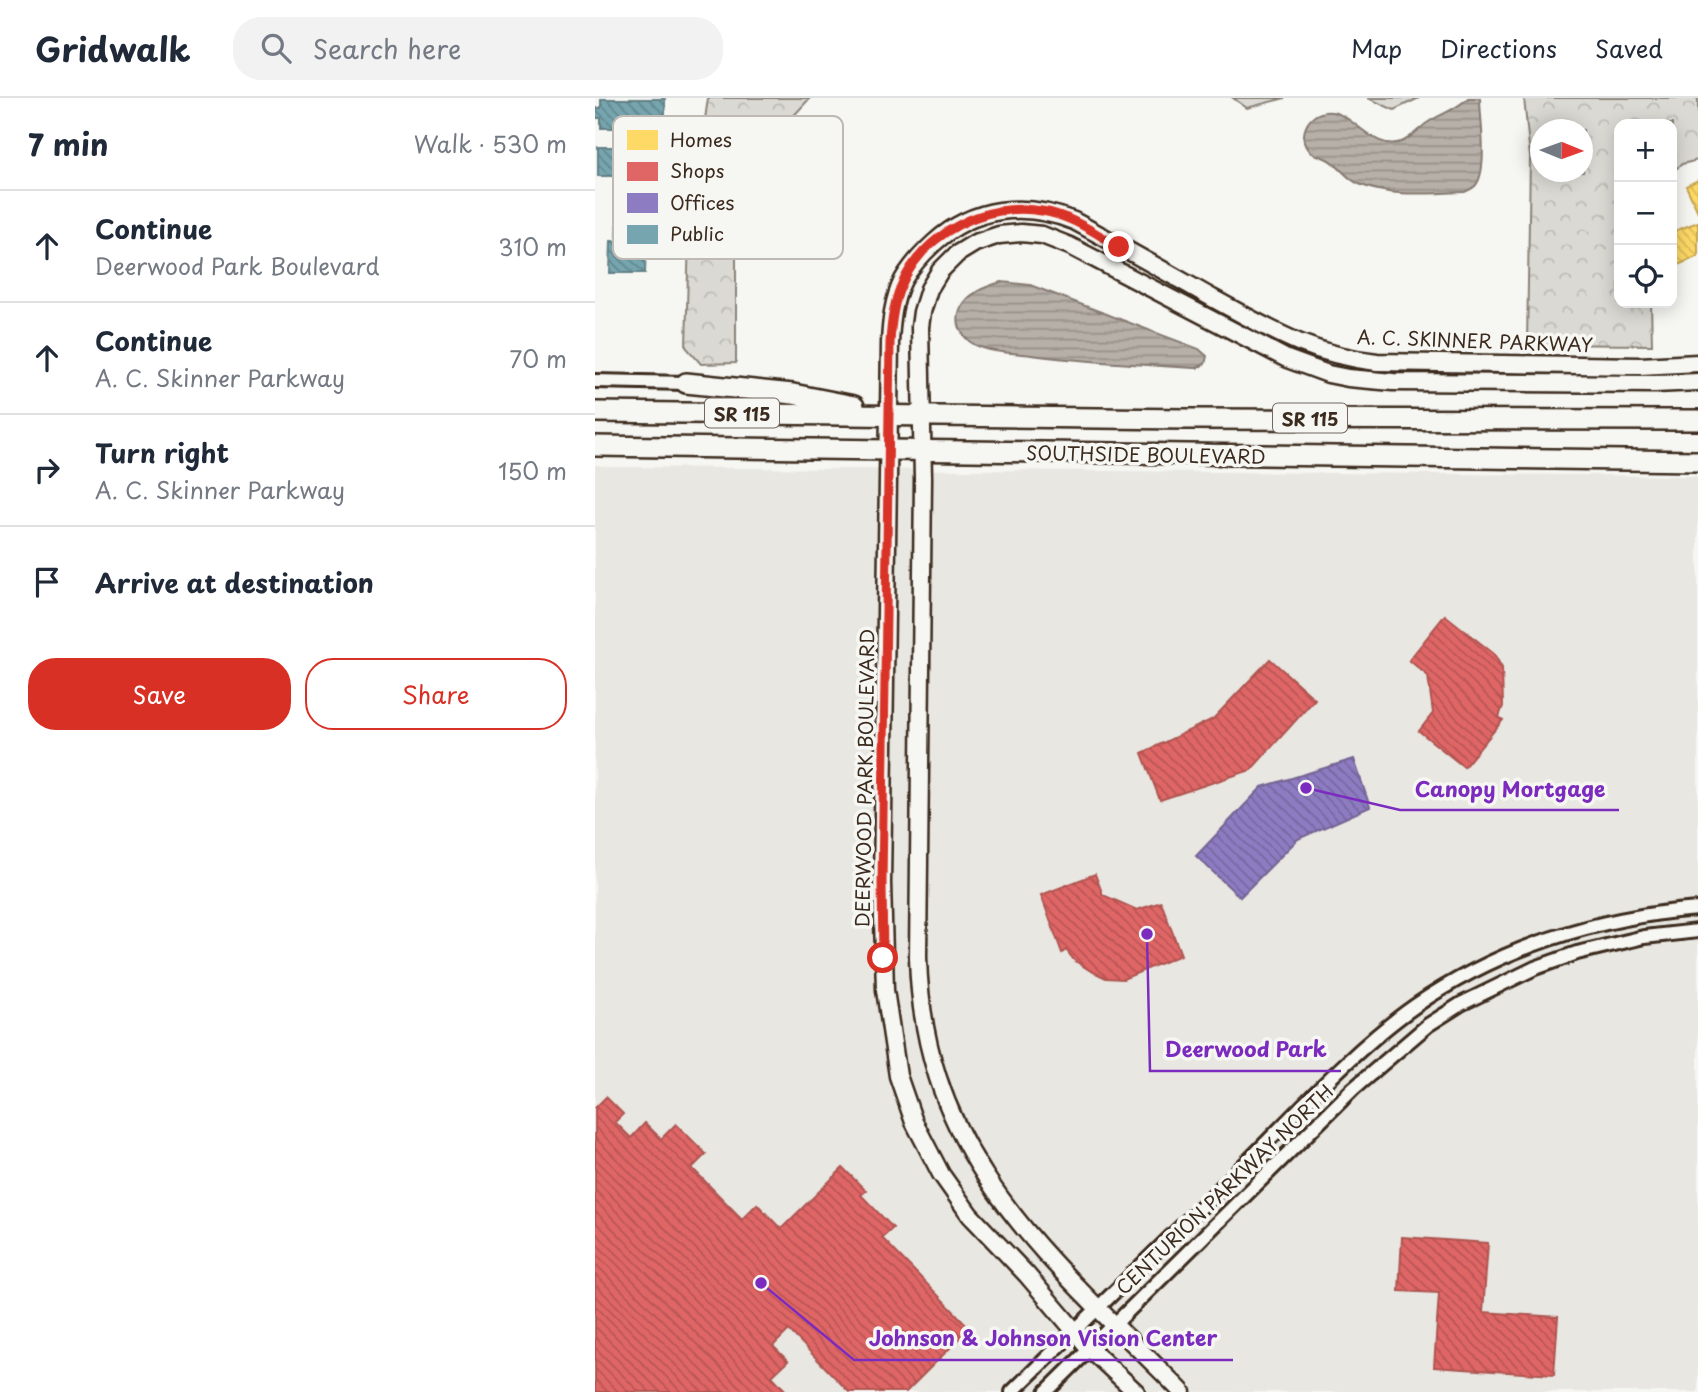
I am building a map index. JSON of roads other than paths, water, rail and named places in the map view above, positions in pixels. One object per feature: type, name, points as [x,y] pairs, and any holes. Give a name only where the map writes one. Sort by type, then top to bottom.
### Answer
[{"type":"highway","points":[[686,383],[793,394],[889,415]]},
{"type":"highway","name":"SOUTHSIDE BOULEVARD","points":[[595,412],[1187,419],[1698,420]]},
{"type":"highway","name":"SOUTHSIDE BOULEVARD","points":[[595,446],[1698,460]]},
{"type":"main road","name":"A. C. SKINNER PARKWAY","points":[[889,415],[891,324],[895,302],[907,274],[922,254],[956,226],[985,213],[1009,209],[1043,211],[1074,221],[1274,332],[1335,356],[1377,362],[1640,366],[1698,363]]},
{"type":"main road","name":"A. C. SKINNER PARKWAY","points":[[921,416],[920,327],[929,289],[940,271],[964,250],[991,237],[1012,233],[1042,235],[1070,246],[1267,350],[1328,374],[1393,382],[1698,382]]},
{"type":"main road","name":"DEERWOOD PARK BOULEVARD","points":[[889,415],[882,909],[885,989],[898,1076],[914,1122],[941,1174],[970,1215],[1027,1275],[1090,1349],[1136,1392]]},
{"type":"main road","points":[[921,416],[919,988],[934,1066],[948,1107],[973,1159],[1017,1223],[1047,1257],[1182,1392]]},
{"type":"street","points":[[595,381],[686,383]]},
{"type":"street","name":"CENTURION PARKWAY NORTH","points":[[1012,1392],[1323,1088],[1384,1032],[1432,996],[1499,959],[1582,929],[1640,915],[1698,909]]},
{"type":"street","name":"CENTURION PARKWAY NORTH","points":[[1046,1392],[1353,1089],[1428,1025],[1461,1004],[1509,980],[1577,953],[1644,937],[1698,931]]},
{"type":"street","points":[[1499,959],[1509,980]]},
{"type":"place","name":"Canopy Mortgage","points":[[1306,788]]},
{"type":"place","name":"Deerwood Park","points":[[1147,934]]},
{"type":"place","name":"Johnson & Johnson Vision Center","points":[[761,1283]]}]
